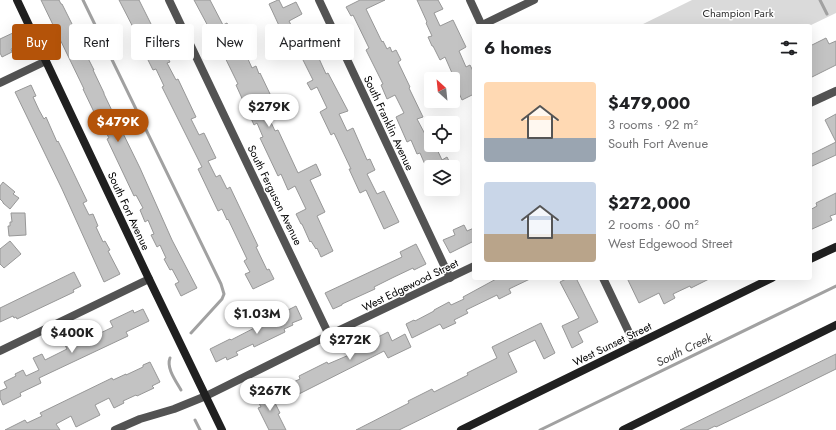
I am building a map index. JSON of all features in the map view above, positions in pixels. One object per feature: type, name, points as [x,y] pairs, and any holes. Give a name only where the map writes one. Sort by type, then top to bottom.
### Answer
[{"type":"main road","name":"South Fort Avenue","points":[[17,0],[222,430]]},
{"type":"main road","points":[[812,258],[836,247]]},
{"type":"main road","name":"West Sunset Street","points":[[461,430],[768,280]]},
{"type":"main road","points":[[623,430],[836,325]]},
{"type":"street","name":"South Ferguson Avenue","points":[[169,0],[330,335]]},
{"type":"street","name":"South Franklin Avenue","points":[[319,0],[450,278]]},
{"type":"street","points":[[470,0],[481,24]]},
{"type":"street","points":[[486,24],[534,0]]},
{"type":"street","points":[[0,83],[46,61]]},
{"type":"street","points":[[812,102],[836,91]]},
{"type":"street","name":"West Edgewood Street","points":[[115,430],[128,427],[140,419],[174,409],[206,396],[472,267]]},
{"type":"street","points":[[0,351],[149,279]]},
{"type":"street","points":[[603,280],[636,345]]},
{"type":"green space","name":"Champion Park","points":[[692,0],[836,0],[836,13],[812,25],[643,24]]},
{"type":"building","points":[[41,0],[59,0],[72,24],[69,24],[69,58],[61,41],[61,24],[53,24]]},
{"type":"building","points":[[119,0],[139,0],[151,24],[131,24]]},
{"type":"building","points":[[194,0],[210,0],[222,24],[207,24]]},
{"type":"building","points":[[279,0],[283,8],[296,2],[302,14],[289,21],[290,24],[278,24],[269,4]]},
{"type":"building","points":[[360,0],[385,0],[366,9],[382,42],[383,41],[387,49],[390,47],[392,52],[396,50],[401,60],[398,62],[423,117],[417,119],[424,132],[424,152],[438,152],[442,160],[424,160],[424,162],[420,153],[417,154],[411,140],[407,142],[396,117],[404,113],[395,95],[387,99],[381,85],[383,84],[366,50],[369,48],[353,15],[351,16],[346,7]]},
{"type":"building","points":[[417,0],[438,0],[443,9],[434,13],[440,26],[453,20],[466,47],[459,51],[466,67],[470,65],[472,69],[472,95],[462,100],[460,95],[460,72],[452,72],[445,57],[440,60],[428,37],[432,36],[426,23],[427,22]]},
{"type":"building","points":[[12,33],[12,52],[2,57],[0,53],[0,39]]},
{"type":"building","points":[[826,38],[829,44],[836,41],[836,65],[812,77],[812,45]]},
{"type":"building","points":[[70,60],[89,60],[172,240],[197,288],[181,296],[175,284],[179,282],[172,269],[170,270],[164,259],[166,258],[160,245],[157,247],[151,235],[154,234],[148,220],[145,222],[140,210],[143,208],[136,195],[134,196],[107,139],[109,138],[101,123],[99,124]]},
{"type":"building","points":[[148,60],[169,60],[170,62],[167,63],[176,80],[178,79],[196,117],[191,119],[199,135],[204,133],[216,158],[208,161],[216,177],[220,175],[227,189],[230,187],[258,246],[256,247],[267,270],[269,269],[274,279],[253,289],[245,274],[250,272],[244,261],[247,259],[222,209],[218,211],[198,169],[202,167],[162,87],[164,86],[156,69],[153,70]]},
{"type":"building","points":[[226,60],[248,60],[252,68],[256,66],[271,96],[267,99],[275,115],[269,118],[275,131],[278,130],[298,173],[316,164],[321,175],[310,180],[325,212],[317,216],[333,251],[321,257],[317,248],[316,249],[311,241],[310,242],[296,214],[306,209],[295,186],[288,190],[281,174],[278,176],[260,138],[263,137],[257,123],[254,125],[236,85],[238,84]]},
{"type":"building","points":[[303,60],[320,60],[326,74],[328,73],[348,111],[339,114],[347,131],[353,128],[367,160],[370,159],[375,170],[367,174],[377,194],[384,191],[399,222],[384,229],[366,190],[360,193],[349,169],[351,169],[334,133],[331,135],[320,112],[327,108],[317,87],[311,90],[307,83],[313,80]]},
{"type":"building","points":[[31,85],[36,96],[33,97],[39,110],[44,119],[46,117],[57,142],[58,141],[64,153],[87,201],[83,203],[89,215],[93,214],[98,226],[96,227],[103,242],[105,241],[110,250],[108,251],[120,274],[104,282],[62,189],[15,92]]},
{"type":"building","points":[[836,114],[836,142],[825,120]]},
{"type":"building","points":[[836,142],[836,155],[812,166],[812,154]]},
{"type":"building","points":[[3,182],[15,192],[13,194],[19,198],[10,209],[0,199],[0,186]]},
{"type":"building","points":[[836,193],[836,214],[830,216],[832,220],[812,229],[812,209],[817,206],[816,203]]},
{"type":"building","points":[[11,213],[25,213],[26,235],[9,236],[8,226],[10,226],[10,222],[12,222]]},
{"type":"building","points":[[464,225],[467,231],[472,229],[472,242],[450,253],[443,240],[455,235],[453,230]]},
{"type":"building","points":[[10,241],[21,254],[4,268],[0,264],[0,249]]},
{"type":"building","points":[[416,244],[426,264],[414,270],[413,268],[392,278],[374,287],[375,289],[333,309],[325,293],[402,257],[400,252]]},
{"type":"building","points":[[74,272],[81,286],[73,290],[74,292],[17,319],[13,316],[0,322],[0,308]]},
{"type":"building","points":[[494,280],[528,280],[509,289],[511,293],[499,299],[497,295],[466,310],[468,313],[454,320],[456,323],[443,329],[440,324],[412,338],[406,324],[414,320],[415,321],[449,302],[451,305],[464,299],[463,297]]},
{"type":"building","points":[[564,280],[577,280],[598,322],[578,332],[583,342],[572,348],[562,326],[579,318],[560,282]]},
{"type":"building","points":[[628,280],[707,280],[691,288],[690,286],[673,294],[675,298],[664,304],[659,293],[639,303]]},
{"type":"building","points":[[296,306],[302,319],[292,323],[293,325],[284,329],[285,332],[254,347],[253,344],[236,352],[238,355],[227,360],[226,357],[216,362],[210,349],[230,339],[231,340]]},
{"type":"building","points":[[143,309],[149,321],[126,332],[128,336],[39,378],[41,383],[20,393],[21,396],[3,405],[0,398],[0,391],[7,388],[4,382],[16,376],[15,374],[23,370],[26,376],[39,370],[33,358],[42,354],[45,360],[67,349],[64,343],[85,333],[88,339],[113,327],[110,321],[133,310],[134,313]]},
{"type":"building","points":[[541,323],[555,353],[544,359],[535,340],[508,353],[517,372],[399,430],[356,430],[409,403],[408,401],[432,389],[434,392],[468,375],[467,373],[497,358],[492,347]]},
{"type":"building","points":[[388,332],[392,341],[405,334],[411,347],[388,358],[384,351],[295,396],[289,384],[300,379],[299,376],[327,362],[328,364],[349,355],[347,352]]},
{"type":"building","points":[[836,354],[836,369],[775,399],[707,430],[680,430]]},
{"type":"building","points":[[150,362],[160,382],[152,386],[154,388],[123,401],[124,403],[114,408],[109,398],[95,405],[100,415],[76,427],[71,416],[56,424],[60,430],[5,430],[25,420],[27,423],[42,416],[40,413],[112,378],[113,380],[126,375]]},
{"type":"building","points":[[266,389],[280,413],[278,414],[286,430],[269,430],[258,408],[261,407],[259,403],[261,402],[257,393]]},
{"type":"waterway","points":[[83,0],[221,284],[224,294],[222,299],[191,333]]},
{"type":"waterway","points":[[820,0],[827,14]]},
{"type":"waterway","name":"South Creek","points":[[540,430],[836,286]]},
{"type":"waterway","points":[[170,358],[170,370],[181,390]]},
{"type":"waterway","points":[[195,420],[200,430]]}]
